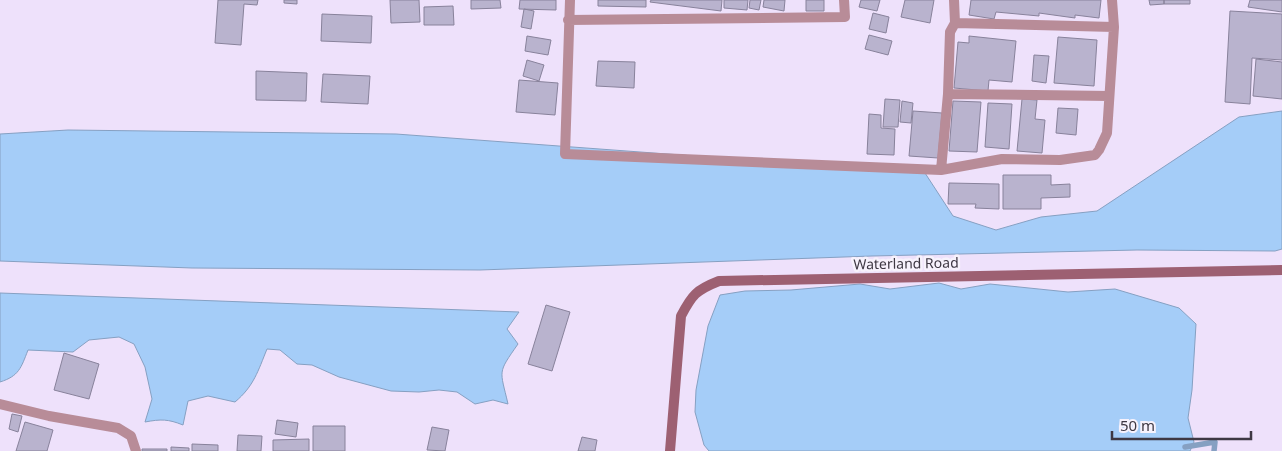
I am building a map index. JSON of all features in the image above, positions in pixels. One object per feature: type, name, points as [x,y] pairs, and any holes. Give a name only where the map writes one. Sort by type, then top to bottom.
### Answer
[{"type":"main road","name":"Waterland Road","points":[[670,451],[681,316],[691,297],[704,287],[719,281],[1282,270]]},
{"type":"street","points":[[570,0],[565,154],[941,170],[1002,159],[1060,160],[1095,155],[1107,133],[1114,26],[1112,0]]},
{"type":"street","points":[[568,20],[845,17],[844,0]]},
{"type":"street","points":[[941,170],[948,94],[950,32],[954,23],[954,0]]},
{"type":"street","points":[[954,23],[1114,26]]},
{"type":"street","points":[[948,94],[1109,96]]},
{"type":"street","points":[[0,404],[49,416],[118,428],[131,436],[136,451]]},
{"type":"water","points":[[1282,111],[1282,249],[1275,251],[1137,250],[872,256],[480,270],[192,268],[0,261],[0,134],[68,130],[396,134],[925,173],[953,216],[996,230],[1041,217],[1097,211],[1239,117]]},
{"type":"water","points":[[939,283],[961,289],[990,284],[1068,292],[1115,289],[1179,308],[1196,324],[1192,390],[1188,418],[1194,442],[1190,451],[709,451],[704,445],[695,412],[696,390],[708,326],[720,295],[745,291],[791,290],[860,284],[890,289]]},
{"type":"water","points":[[0,293],[519,312],[507,329],[518,344],[506,361],[502,372],[508,404],[493,400],[475,404],[457,392],[439,390],[419,392],[391,391],[339,377],[312,365],[297,364],[280,350],[267,349],[251,384],[235,402],[208,396],[188,401],[183,425],[164,420],[145,422],[152,399],[145,367],[134,344],[119,337],[89,340],[73,352],[28,350],[15,374],[0,382]]},
{"type":"building","points":[[218,0],[258,0],[257,5],[244,4],[241,45],[215,43]]},
{"type":"building","points":[[284,0],[297,0],[297,4],[284,3]]},
{"type":"building","points":[[390,0],[419,0],[420,22],[391,23]]},
{"type":"building","points":[[471,0],[500,0],[501,8],[471,9]]},
{"type":"building","points":[[520,0],[556,0],[556,10],[519,9]]},
{"type":"building","points":[[598,0],[646,0],[646,7],[598,6]]},
{"type":"building","points":[[651,0],[722,0],[721,11],[650,2]]},
{"type":"building","points":[[724,0],[748,0],[747,10],[724,8]]},
{"type":"building","points":[[750,0],[761,0],[759,10],[749,8]]},
{"type":"building","points":[[764,0],[785,0],[784,11],[763,7]]},
{"type":"building","points":[[806,0],[824,0],[824,11],[806,11]]},
{"type":"building","points":[[861,0],[880,0],[877,11],[859,7]]},
{"type":"building","points":[[905,0],[934,0],[930,23],[901,17]]},
{"type":"building","points":[[971,0],[1101,0],[1099,18],[1075,15],[1075,18],[1039,13],[1039,16],[996,12],[994,19],[969,15]]},
{"type":"building","points":[[1149,0],[1164,0],[1164,4],[1150,5]]},
{"type":"building","points":[[1164,0],[1190,0],[1190,4],[1164,4]]},
{"type":"building","points":[[1250,0],[1282,0],[1282,12],[1248,7]]},
{"type":"building","points":[[453,6],[454,25],[424,25],[424,7]]},
{"type":"building","points":[[524,9],[534,11],[531,29],[521,27]]},
{"type":"building","points":[[1230,11],[1282,14],[1282,60],[1252,58],[1250,104],[1225,102]]},
{"type":"building","points":[[873,13],[889,17],[886,33],[869,29]]},
{"type":"building","points":[[322,14],[372,16],[371,43],[321,41]]},
{"type":"building","points":[[869,35],[892,41],[888,55],[865,49]]},
{"type":"building","points":[[527,36],[551,40],[548,55],[525,51]]},
{"type":"building","points":[[969,36],[1016,41],[1012,82],[989,80],[988,91],[954,88],[958,42],[969,43]]},
{"type":"building","points":[[1058,37],[1097,40],[1094,86],[1054,83]]},
{"type":"building","points":[[1034,55],[1049,56],[1046,83],[1032,81]]},
{"type":"building","points":[[1256,59],[1282,62],[1282,99],[1253,96]]},
{"type":"building","points":[[527,60],[544,65],[539,81],[523,76]]},
{"type":"building","points":[[598,61],[635,62],[634,88],[596,86]]},
{"type":"building","points":[[256,71],[307,73],[306,101],[256,100]]},
{"type":"building","points":[[323,74],[370,76],[368,104],[321,102]]},
{"type":"building","points":[[519,80],[558,83],[555,115],[516,112]]},
{"type":"building","points":[[885,99],[900,100],[898,127],[883,127]]},
{"type":"building","points":[[1022,99],[1037,100],[1035,119],[1045,120],[1042,153],[1017,151]]},
{"type":"building","points":[[902,101],[913,103],[911,123],[900,122]]},
{"type":"building","points":[[953,101],[981,102],[977,152],[949,151]]},
{"type":"building","points":[[988,103],[1012,104],[1009,149],[985,147]]},
{"type":"building","points":[[1058,108],[1078,109],[1076,135],[1056,133]]},
{"type":"building","points":[[913,111],[942,113],[938,158],[909,156]]},
{"type":"building","points":[[869,114],[881,115],[881,128],[895,129],[894,155],[867,154]]},
{"type":"building","points":[[1003,175],[1051,175],[1051,185],[1070,184],[1070,197],[1041,198],[1041,209],[1003,209]]},
{"type":"building","points":[[949,183],[999,184],[999,209],[975,208],[976,204],[948,204]]},
{"type":"building","points":[[546,305],[570,312],[552,371],[528,364]]},
{"type":"building","points":[[64,353],[99,364],[89,399],[54,390]]},
{"type":"building","points":[[12,414],[22,416],[18,432],[9,429]]},
{"type":"building","points":[[277,420],[298,423],[296,437],[275,434]]},
{"type":"building","points":[[25,422],[53,430],[47,451],[16,451]]},
{"type":"building","points":[[313,426],[345,426],[345,451],[313,451]]},
{"type":"building","points":[[432,427],[449,430],[445,451],[427,450]]},
{"type":"building","points":[[238,435],[262,436],[261,451],[237,451]]},
{"type":"building","points":[[582,437],[597,440],[595,451],[578,451]]},
{"type":"building","points":[[309,439],[309,451],[273,451],[273,440]]},
{"type":"building","points":[[192,444],[218,445],[218,451],[192,451]]},
{"type":"building","points":[[171,447],[189,448],[189,451],[171,451]]},
{"type":"building","points":[[142,449],[167,449],[167,451],[142,451]]},
{"type":"waterway","points":[[1185,447],[1215,442],[1214,451]]}]
